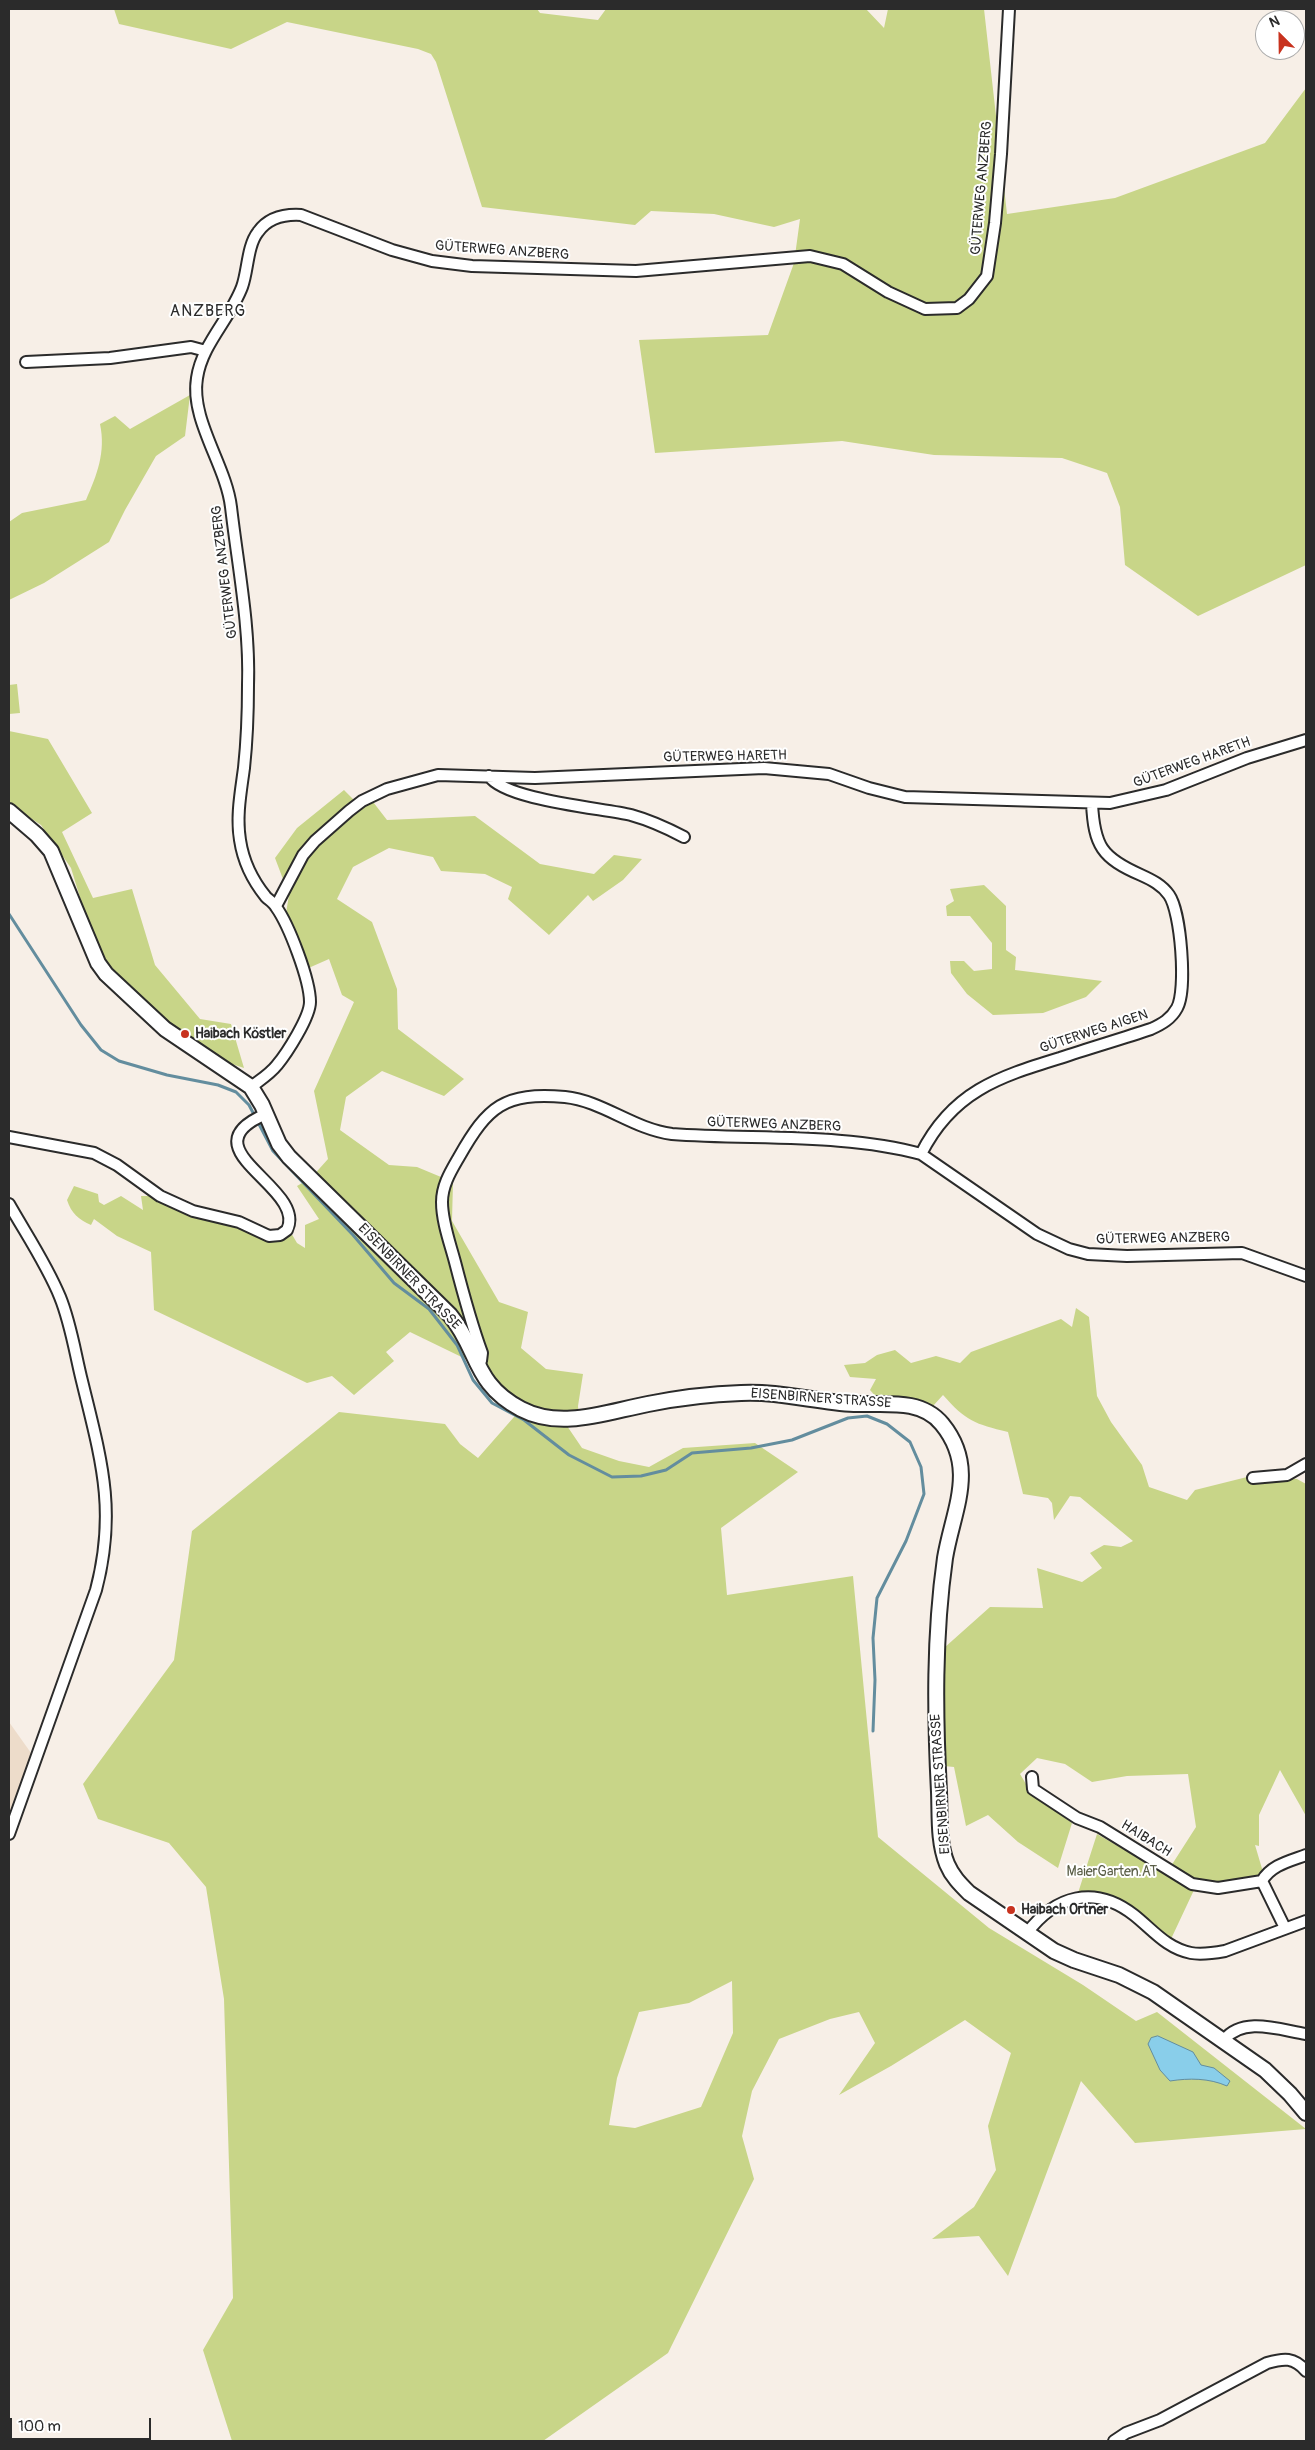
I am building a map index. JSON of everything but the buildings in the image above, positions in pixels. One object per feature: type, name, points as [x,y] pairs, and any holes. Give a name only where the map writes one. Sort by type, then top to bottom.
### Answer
[{"type":"main road","name":"EISENBIRNER STRASSE","points":[[9,811],[37,835],[50,851],[98,963],[106,974],[165,1029],[251,1087],[259,1117],[279,1144],[454,1320],[465,1336],[476,1364],[485,1379],[514,1405],[533,1414],[563,1419],[591,1416],[672,1400],[758,1393],[837,1403],[905,1405],[926,1410],[941,1422],[954,1444],[962,1472],[959,1500],[945,1559],[935,1686],[943,1851],[947,1864],[960,1884],[1027,1934],[1074,1960],[1138,1983],[1224,2040],[1265,2070],[1290,2094],[1306,2113]]},
{"type":"street","name":"GÜTERWEG ANZBERG","points":[[251,1087],[277,1065],[310,1009],[309,992],[304,969],[276,906],[265,896],[252,874],[240,840],[239,814],[248,704],[246,624],[228,486],[198,405],[197,378],[206,351],[236,300],[257,232],[270,220],[286,214],[314,218],[392,250],[432,262],[472,266],[636,271],[810,256],[843,264],[888,292],[925,309],[957,308],[969,298],[986,276],[995,223],[1001,154],[1009,9]]},
{"type":"street","points":[[26,362],[110,358],[191,347],[206,351]]},
{"type":"street","name":"GÜTERWEG HARETH","points":[[276,906],[303,855],[332,826],[362,801],[401,784],[438,775],[573,777],[764,768],[830,774],[888,794],[905,797],[1092,803],[1124,801],[1158,792],[1247,758],[1306,740]]},
{"type":"street","points":[[489,776],[497,784],[517,792],[564,804],[641,818],[684,837]]},
{"type":"street","name":"GÜTERWEG AIGEN","points":[[921,1154],[929,1140],[954,1110],[988,1083],[1015,1072],[1151,1029],[1170,1018],[1178,1007],[1181,998],[1182,974],[1178,920],[1173,901],[1155,881],[1123,867],[1106,856],[1095,832],[1092,803]]},
{"type":"street","name":"GÜTERWEG ANZBERG","points":[[476,1364],[481,1361],[482,1353],[448,1236],[442,1204],[443,1191],[450,1173],[487,1114],[503,1104],[518,1099],[552,1096],[568,1097],[587,1102],[629,1122],[657,1132],[699,1136],[871,1144],[921,1154],[1037,1234],[1069,1249],[1118,1256],[1242,1253],[1306,1276]]},
{"type":"street","points":[[9,1136],[94,1153],[117,1165],[176,1205],[207,1216],[239,1222],[262,1233],[280,1235],[289,1226],[290,1218],[287,1206],[276,1192],[245,1162],[238,1148],[239,1135],[259,1117]]},
{"type":"street","points":[[9,1204],[54,1284],[66,1316],[102,1466],[107,1523],[105,1553],[96,1590],[9,1834]]},
{"type":"street","points":[[1253,1478],[1287,1475],[1306,1464]]},
{"type":"street","name":"HAIBACH","points":[[1032,1777],[1033,1789],[1076,1818],[1100,1827],[1192,1884],[1218,1888],[1262,1881]]},
{"type":"street","points":[[1286,1928],[1262,1881],[1267,1872],[1273,1868],[1306,1855]]},
{"type":"street","points":[[1027,1934],[1047,1911],[1060,1903],[1079,1897],[1096,1898],[1125,1909],[1158,1938],[1191,1953],[1225,1951],[1306,1921]]},
{"type":"street","points":[[1224,2040],[1236,2029],[1248,2026],[1306,2034]]},
{"type":"street","points":[[1114,2441],[1126,2433],[1169,2415],[1267,2364],[1283,2359],[1293,2360],[1306,2371]]},
{"type":"shaded area","points":[[9,1722],[36,1760],[9,1836]]},
{"type":"green space","points":[[114,9],[537,9],[540,13],[598,20],[606,9],[866,9],[884,28],[888,9],[984,9],[1007,214],[1115,198],[1265,143],[1306,88],[1306,565],[1198,616],[1125,565],[1120,507],[1107,473],[1062,458],[934,455],[842,441],[655,453],[639,340],[768,335],[794,263],[800,219],[774,227],[714,214],[651,211],[635,225],[482,207],[436,62],[431,54],[418,49],[287,22],[231,49],[119,24]]},
{"type":"green space","points":[[190,395],[185,436],[156,456],[109,542],[44,583],[9,600],[9,522],[22,513],[86,500],[94,482],[101,454],[102,434],[100,424],[115,416],[130,429]]},
{"type":"green space","points":[[17,684],[20,713],[9,714],[9,685]]},
{"type":"green space","points":[[9,731],[48,739],[92,813],[62,832],[93,898],[132,889],[155,965],[200,1019],[231,1024],[244,1068],[214,1058],[175,1032],[108,970],[93,940],[71,868],[41,825],[9,804]]},
{"type":"green space","points":[[344,790],[358,804],[370,798],[387,820],[475,816],[540,864],[594,874],[614,855],[642,859],[623,880],[593,901],[588,895],[549,935],[508,899],[512,887],[485,874],[441,871],[433,857],[389,848],[353,867],[337,899],[372,922],[397,989],[398,1029],[464,1079],[444,1096],[382,1071],[346,1097],[340,1130],[389,1165],[417,1167],[453,1182],[452,1221],[499,1302],[528,1312],[521,1348],[546,1369],[583,1374],[578,1406],[579,1418],[563,1420],[582,1448],[619,1461],[649,1467],[683,1448],[755,1443],[798,1472],[721,1528],[727,1595],[853,1576],[878,1837],[989,1928],[1083,1985],[1136,2021],[1157,2012],[1306,2129],[1135,2143],[1081,2081],[1008,2276],[979,2236],[932,2239],[974,2207],[996,2170],[988,2126],[1011,2053],[965,2020],[891,2066],[839,2095],[875,2043],[859,2012],[830,2019],[779,2039],[752,2091],[742,2136],[754,2179],[668,2353],[543,2441],[232,2441],[203,2350],[233,2298],[224,1999],[206,1887],[169,1843],[98,1819],[83,1784],[174,1660],[192,1531],[339,1412],[445,1424],[460,1444],[478,1458],[521,1409],[476,1364],[410,1332],[386,1352],[394,1361],[354,1395],[332,1376],[307,1383],[154,1310],[151,1252],[117,1236],[94,1219],[91,1225],[83,1221],[76,1216],[67,1200],[74,1186],[98,1194],[99,1202],[104,1205],[121,1196],[143,1210],[141,1196],[157,1196],[276,1234],[287,1226],[297,1243],[305,1248],[305,1225],[319,1219],[297,1186],[311,1178],[328,1159],[314,1091],[354,1002],[342,995],[329,959],[304,970],[285,919],[289,895],[275,858],[297,828]],"holes":[[[732,1981],[733,2033],[701,2107],[635,2128],[609,2125],[617,2078],[639,2012],[689,2003]]]},
{"type":"green space","points":[[984,885],[1006,906],[1006,950],[1016,957],[1015,970],[1102,981],[1086,997],[1043,1013],[993,1015],[967,994],[951,973],[950,961],[964,961],[974,971],[992,969],[992,943],[970,916],[947,916],[946,906],[954,901],[950,889]]},
{"type":"green space","points":[[1076,1308],[1089,1317],[1097,1396],[1111,1422],[1142,1465],[1149,1487],[1187,1500],[1195,1490],[1255,1475],[1297,1479],[1306,1484],[1306,1816],[1280,1770],[1259,1815],[1259,1846],[1255,1845],[1263,1872],[1252,1881],[1219,1884],[1198,1883],[1171,1866],[1196,1827],[1188,1774],[1127,1776],[1092,1782],[1065,1764],[1037,1758],[1020,1774],[1032,1794],[1072,1823],[1058,1868],[1018,1842],[988,1815],[966,1826],[954,1767],[944,1766],[942,1681],[944,1648],[990,1607],[1043,1608],[1037,1568],[1082,1582],[1102,1568],[1090,1553],[1104,1545],[1121,1547],[1133,1541],[1080,1497],[1070,1496],[1054,1520],[1052,1503],[1048,1498],[1023,1494],[1008,1432],[979,1424],[958,1411],[943,1395],[933,1406],[878,1399],[870,1390],[876,1379],[850,1377],[844,1365],[865,1363],[877,1355],[895,1350],[911,1363],[936,1356],[960,1363],[971,1352],[1061,1319],[1072,1327]]},
{"type":"green space","name":"MaierGarten.AT","points":[[1097,1834],[1194,1890],[1171,1939],[1162,1935],[1145,1920],[1078,1893]]},
{"type":"water","points":[[1158,2036],[1193,2052],[1201,2065],[1214,2068],[1230,2081],[1227,2086],[1199,2079],[1170,2081],[1160,2070],[1148,2044],[1151,2038]]},
{"type":"waterway","points":[[9,914],[81,1025],[101,1050],[119,1061],[167,1075],[218,1085],[236,1092],[249,1105],[273,1151],[353,1235],[394,1283],[429,1309],[457,1345],[473,1380],[492,1403],[524,1420],[569,1455],[612,1477],[641,1476],[666,1470],[692,1453],[751,1448],[792,1440],[848,1418],[867,1416],[887,1424],[910,1442],[921,1467],[924,1494],[906,1541],[877,1598],[873,1638],[875,1680],[873,1731]]},
{"type":"place","name":"Haibach Köstler","points":[[185,1034]]},
{"type":"place","name":"Haibach Ortner","points":[[1011,1910]]},
{"type":"district","name":"ANZBERG","points":[[208,312]]}]
